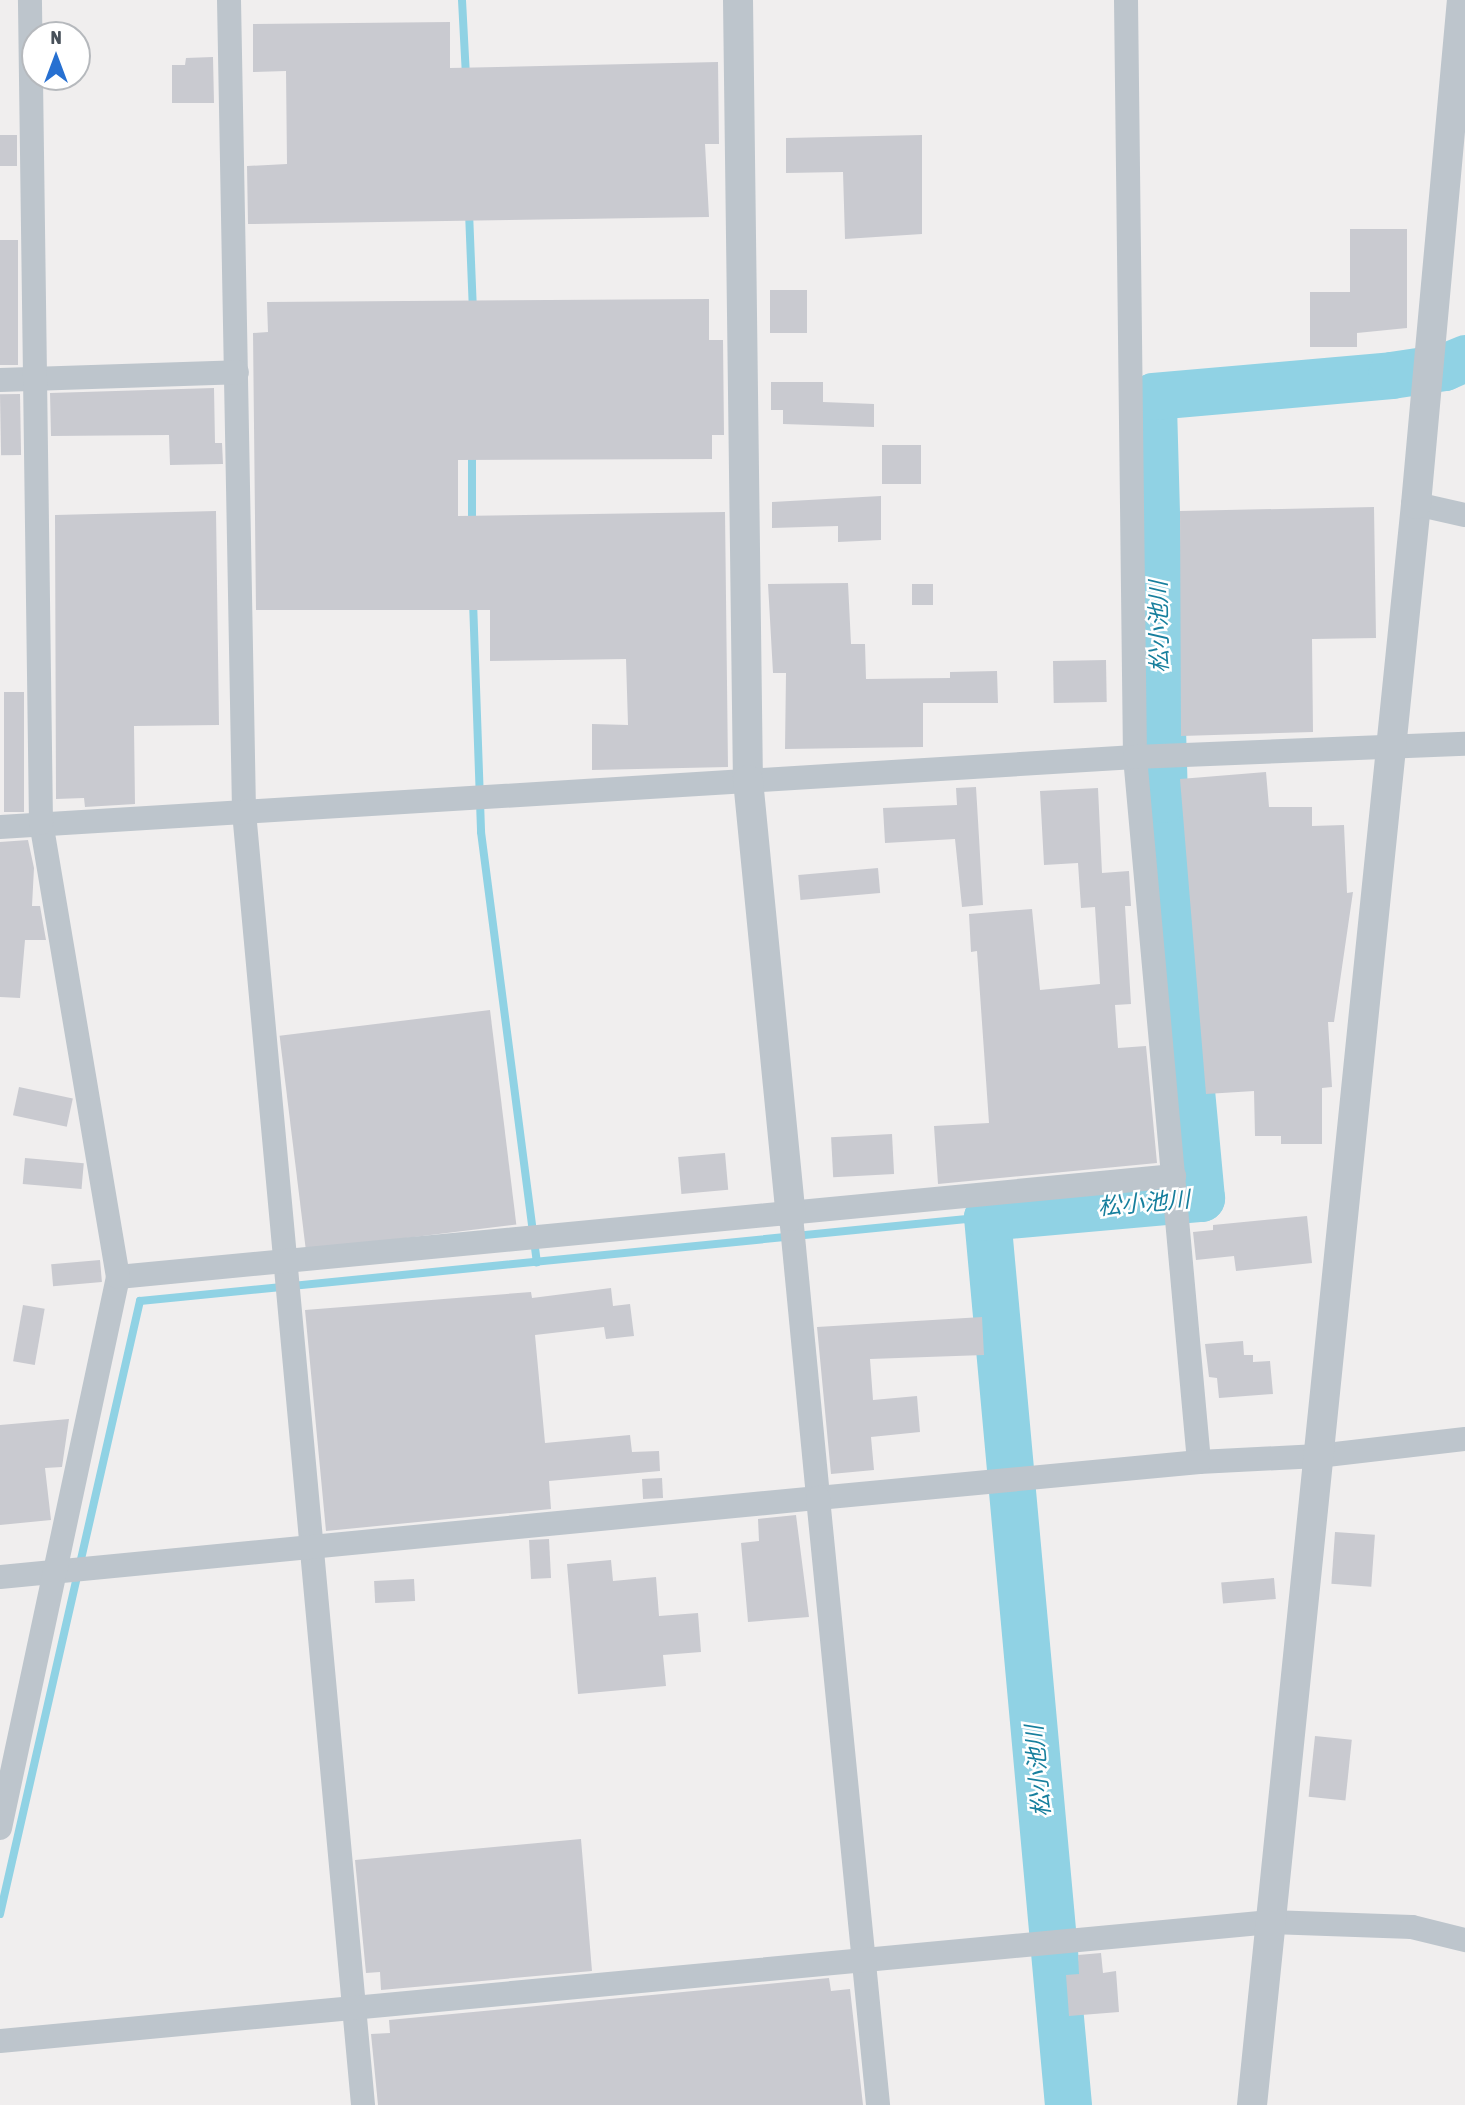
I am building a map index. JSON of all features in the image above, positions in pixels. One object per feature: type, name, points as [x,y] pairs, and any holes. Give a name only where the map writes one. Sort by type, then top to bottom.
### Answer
[{"type":"street","points":[[0,1828],[57,1572],[118,1277],[41,823],[30,0]]},
{"type":"street","points":[[229,0],[244,812],[273,1163],[286,1266],[363,2105]]},
{"type":"street","points":[[738,0],[748,780],[878,2105]]},
{"type":"street","points":[[1126,0],[1139,757],[1199,1462]]},
{"type":"street","points":[[1252,2105],[1392,748],[1462,0]]},
{"type":"street","points":[[0,380],[237,372]]},
{"type":"street","points":[[1416,505],[1465,515]]},
{"type":"street","points":[[0,827],[1139,757],[1465,744]]},
{"type":"street","points":[[118,1277],[286,1266],[1174,1177]]},
{"type":"street","points":[[0,1577],[1199,1462],[1318,1456],[1465,1439]]},
{"type":"street","points":[[0,2042],[353,2011],[1270,1922],[1412,1927],[1465,1940]]},
{"type":"building","points":[[450,22],[450,68],[718,62],[719,144],[705,144],[709,217],[248,224],[247,166],[287,164],[286,71],[253,72],[253,24]]},
{"type":"building","points":[[213,57],[214,103],[172,103],[172,65],[185,65],[186,58]]},
{"type":"building","points":[[0,135],[17,135],[17,166],[0,166]]},
{"type":"building","points":[[922,135],[922,234],[845,239],[843,172],[786,173],[786,138]]},
{"type":"building","points":[[1350,229],[1407,229],[1407,328],[1357,333],[1357,347],[1310,347],[1310,292],[1350,292]]},
{"type":"building","points":[[0,240],[18,240],[18,365],[0,365]]},
{"type":"building","points":[[770,290],[807,290],[807,333],[770,333]]},
{"type":"building","points":[[709,299],[709,340],[723,340],[724,435],[712,435],[712,459],[458,460],[458,516],[725,512],[728,767],[592,770],[592,724],[628,725],[626,659],[490,661],[490,610],[256,610],[253,333],[268,332],[267,302]]},
{"type":"building","points":[[771,382],[823,382],[823,402],[874,404],[874,427],[783,424],[783,410],[771,410]]},
{"type":"building","points":[[214,388],[215,443],[222,443],[223,464],[170,465],[169,435],[51,436],[50,393]]},
{"type":"building","points":[[0,394],[20,394],[21,455],[1,455]]},
{"type":"building","points":[[882,445],[921,445],[921,484],[882,484]]},
{"type":"building","points":[[881,496],[881,540],[838,542],[838,526],[772,528],[772,502]]},
{"type":"building","points":[[1374,507],[1376,638],[1312,639],[1313,732],[1181,736],[1180,511]]},
{"type":"building","points":[[216,511],[219,725],[134,726],[135,804],[85,807],[84,798],[56,799],[55,515]]},
{"type":"building","points":[[848,583],[851,644],[865,644],[866,679],[950,678],[950,672],[997,671],[998,703],[923,703],[923,747],[785,749],[786,673],[773,673],[768,584]]},
{"type":"building","points":[[912,584],[933,584],[933,605],[912,605]]},
{"type":"building","points":[[1106,660],[1107,702],[1054,703],[1053,661]]},
{"type":"building","points":[[4,692],[24,692],[24,812],[4,812]]},
{"type":"building","points":[[1266,772],[1269,807],[1312,807],[1312,826],[1344,825],[1347,893],[1353,892],[1334,1022],[1328,1022],[1332,1087],[1322,1088],[1322,1144],[1281,1144],[1281,1136],[1255,1136],[1254,1091],[1206,1094],[1180,779]]},
{"type":"building","points":[[976,787],[983,905],[962,907],[955,839],[885,843],[883,808],[957,805],[956,788]]},
{"type":"building","points":[[1098,788],[1102,873],[1129,871],[1131,906],[1125,906],[1131,1004],[1115,1005],[1118,1048],[1146,1046],[1157,1163],[938,1184],[934,1126],[989,1123],[977,951],[971,952],[969,914],[1032,909],[1040,990],[1100,984],[1095,907],[1081,908],[1078,863],[1044,865],[1040,791]]},
{"type":"building","points":[[28,840],[34,868],[32,906],[40,906],[46,940],[25,940],[20,998],[0,997],[0,842]]},
{"type":"building","points":[[878,868],[880,893],[800,900],[798,875]]},
{"type":"building","points":[[490,1010],[516,1224],[306,1250],[280,1036]]},
{"type":"building","points":[[19,1087],[73,1098],[67,1127],[13,1115]]},
{"type":"building","points":[[892,1134],[894,1174],[833,1177],[831,1137]]},
{"type":"building","points":[[725,1153],[728,1190],[681,1194],[678,1157]]},
{"type":"building","points":[[25,1158],[84,1163],[82,1189],[23,1184]]},
{"type":"building","points":[[1307,1216],[1312,1263],[1236,1271],[1234,1256],[1196,1260],[1193,1232],[1213,1230],[1213,1225]]},
{"type":"building","points":[[100,1260],[102,1282],[53,1286],[51,1264]]},
{"type":"building","points":[[611,1288],[613,1306],[630,1304],[634,1336],[606,1339],[604,1327],[535,1335],[545,1443],[630,1435],[632,1452],[659,1451],[660,1471],[549,1481],[551,1509],[326,1531],[305,1310],[531,1292],[532,1298]]},
{"type":"building","points":[[23,1305],[45,1309],[35,1365],[13,1361]]},
{"type":"building","points":[[982,1317],[984,1355],[870,1359],[873,1400],[917,1396],[920,1432],[871,1437],[874,1470],[831,1474],[817,1327]]},
{"type":"building","points":[[1243,1341],[1244,1355],[1253,1355],[1253,1362],[1270,1361],[1273,1394],[1219,1398],[1217,1378],[1209,1377],[1205,1344]]},
{"type":"building","points":[[69,1419],[62,1467],[45,1468],[51,1520],[0,1525],[0,1425]]},
{"type":"building","points":[[662,1478],[663,1498],[643,1499],[642,1479]]},
{"type":"building","points":[[796,1515],[809,1617],[748,1622],[741,1543],[759,1541],[758,1519]]},
{"type":"building","points":[[1335,1532],[1375,1535],[1371,1587],[1331,1584]]},
{"type":"building","points":[[549,1539],[551,1578],[531,1579],[529,1540]]},
{"type":"building","points":[[611,1560],[613,1581],[656,1577],[659,1616],[698,1613],[701,1652],[663,1655],[666,1686],[578,1694],[567,1564]]},
{"type":"building","points":[[1274,1578],[1276,1599],[1223,1604],[1221,1583]]},
{"type":"building","points":[[414,1579],[415,1601],[375,1603],[374,1581]]},
{"type":"building","points":[[1315,1736],[1352,1740],[1345,1801],[1309,1797]]},
{"type":"building","points":[[581,1839],[592,1971],[381,1990],[380,1972],[366,1973],[355,1860]]},
{"type":"building","points":[[1101,1953],[1103,1973],[1116,1971],[1119,2012],[1069,2016],[1066,1975],[1079,1974],[1078,1955]]},
{"type":"building","points":[[829,1978],[831,1991],[850,1989],[863,2105],[378,2105],[371,2034],[390,2033],[389,2020]]},
{"type":"waterway","points":[[462,0],[466,77]]},
{"type":"waterway","points":[[469,212],[473,311]]},
{"type":"waterway","name":"松小池川","points":[[1068,2105],[987,1217],[1201,1198],[1164,799],[1153,396],[1391,375],[1444,367],[1465,358]]},
{"type":"waterway","points":[[472,450],[472,525]]},
{"type":"waterway","points":[[473,601],[481,832],[537,1262]]},
{"type":"waterway","points":[[0,1914],[140,1301],[987,1217]]}]
